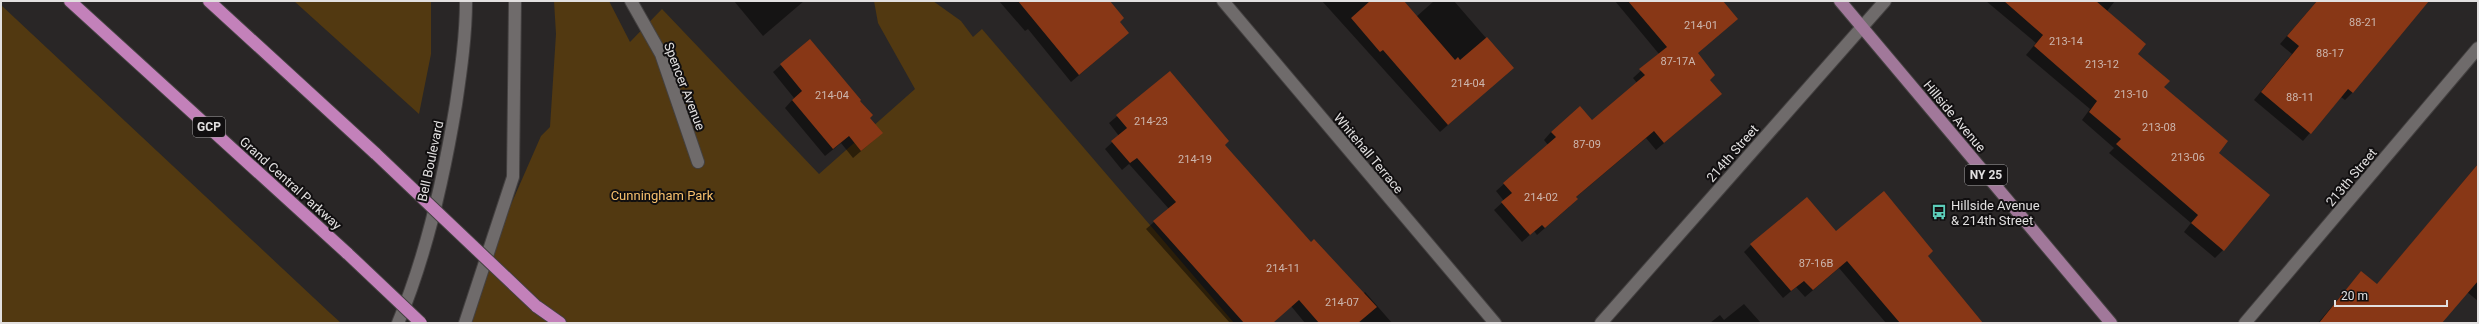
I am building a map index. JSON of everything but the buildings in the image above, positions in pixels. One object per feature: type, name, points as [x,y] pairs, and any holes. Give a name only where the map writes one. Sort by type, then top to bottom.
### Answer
[{"type":"highway","name":"Grand Central Parkway","points":[[70,1],[348,254],[421,323]]},
{"type":"highway","points":[[209,1],[376,154],[552,323]]},
{"type":"highway","points":[[536,306],[560,323]]},
{"type":"main road","name":"Hillside Avenue","points":[[1840,1],[2111,323]]},
{"type":"street","name":"Bell Boulevard","points":[[398,323],[421,257],[450,140],[460,77],[466,1]]},
{"type":"street","points":[[465,323],[513,177],[515,1]]},
{"type":"street","name":"Spencer Avenue","points":[[632,1],[661,54],[698,162]]},
{"type":"street","name":"Whitehall Terrace","points":[[1223,1],[1495,323]]},
{"type":"street","name":"214th Street","points":[[1601,323],[1885,1]]},
{"type":"street","name":"213th Street","points":[[2245,323],[2478,48]]},
{"type":"green space","points":[[294,1],[431,1],[431,54],[419,114]]},
{"type":"green space","name":"Cunningham Park","points":[[554,1],[609,1],[630,42],[662,9],[819,174],[915,89],[878,23],[874,1],[933,1],[961,21],[973,37],[982,29],[1234,323],[459,323],[541,136],[550,127],[556,34]]},
{"type":"green space","points":[[1,5],[330,313],[341,323],[1,323]]},
{"type":"place","name":"Hillside Avenue & 214th Street","points":[[1939,212]]}]
